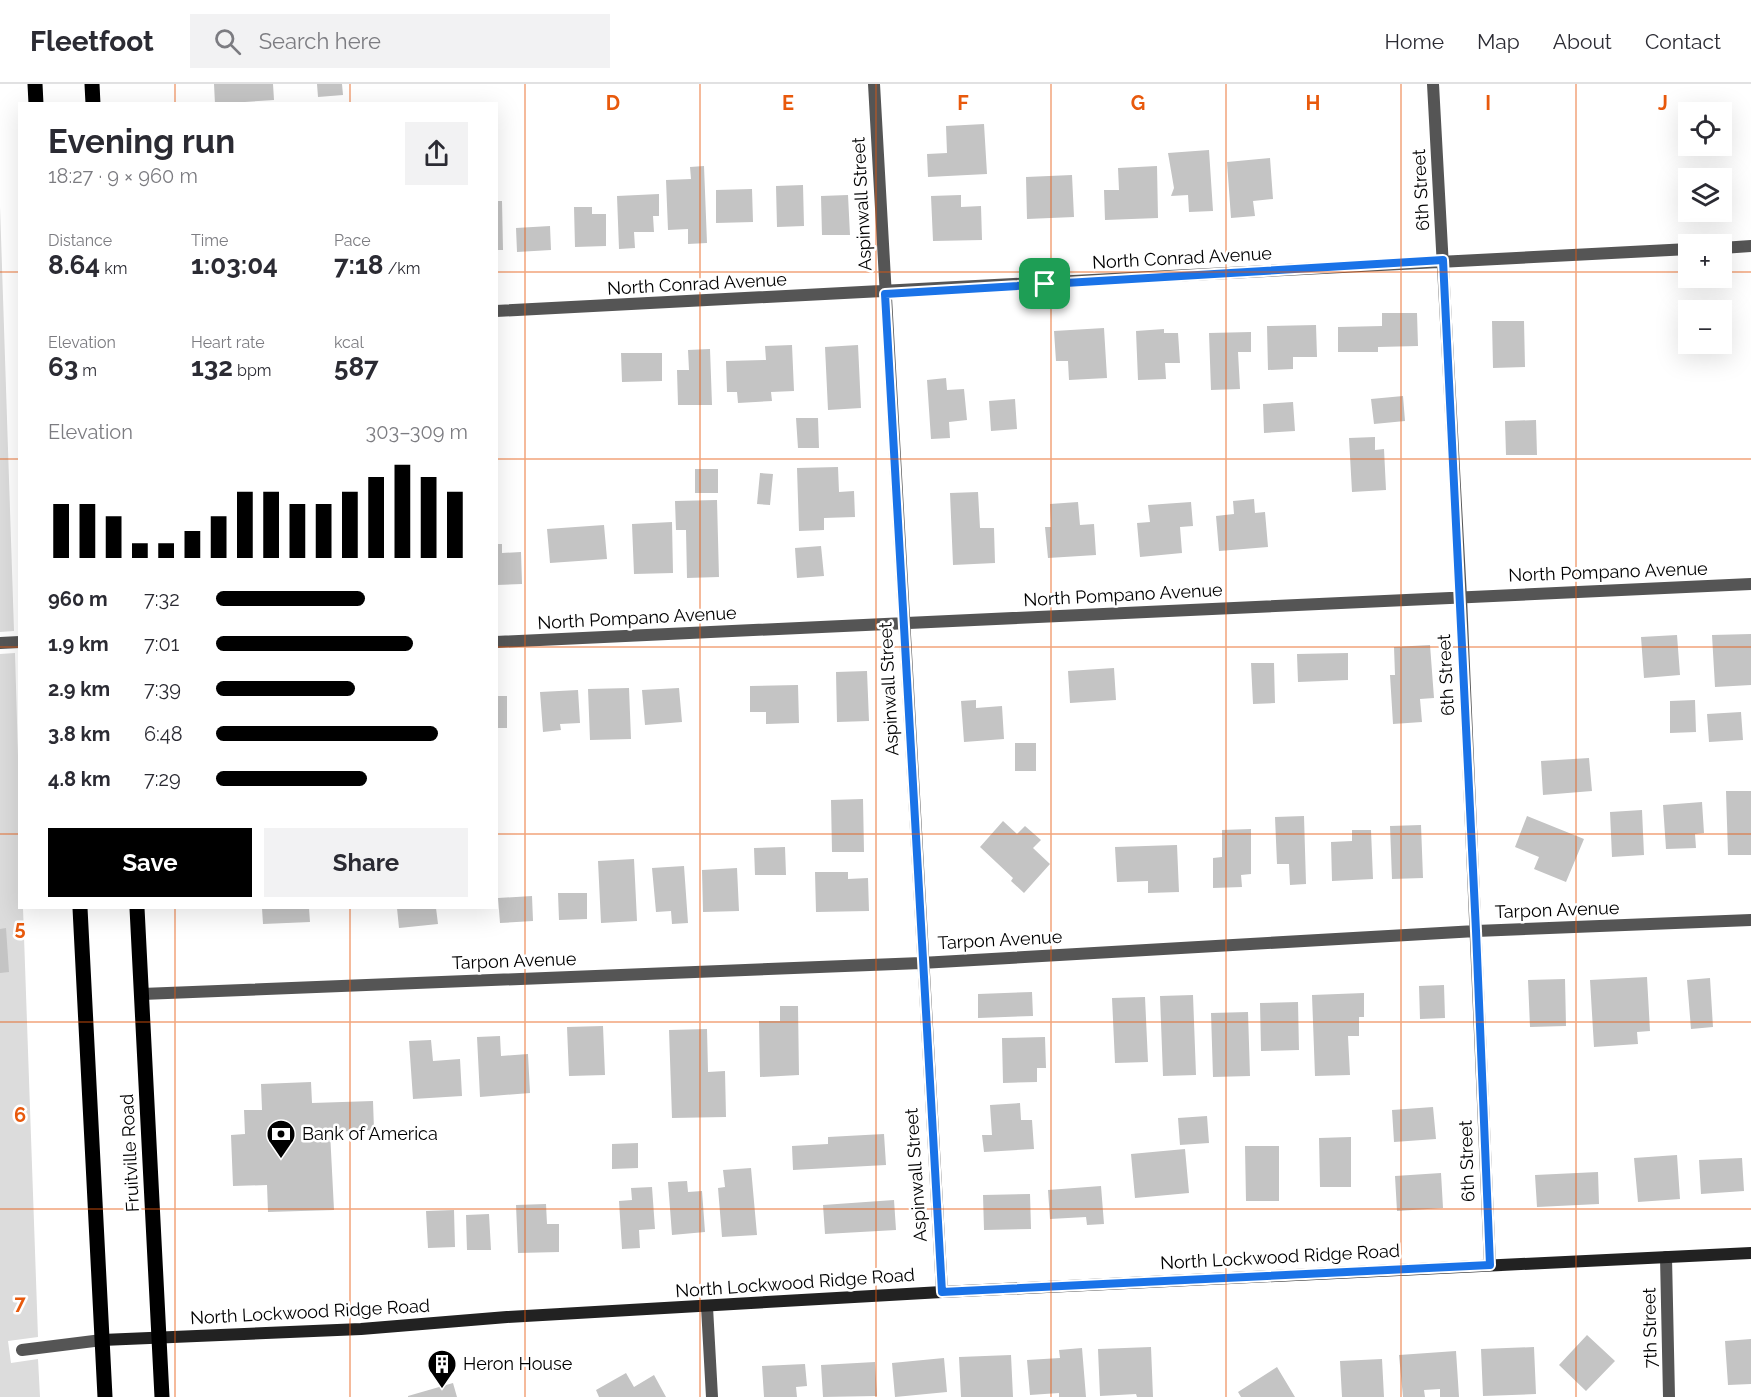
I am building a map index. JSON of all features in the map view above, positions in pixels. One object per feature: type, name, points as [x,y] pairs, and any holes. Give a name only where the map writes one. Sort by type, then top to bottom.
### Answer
[{"type":"main road","points":[[35,84],[36,102]]},
{"type":"main road","points":[[92,84],[93,102]]},
{"type":"main road","name":"Fruitville Road","points":[[81,909],[105,1397]]},
{"type":"main road","name":"Fruitville Road","points":[[137,909],[162,1397]]},
{"type":"street","name":"Aspinwall Street","points":[[874,84],[921,963],[942,1292]]},
{"type":"street","name":"6th Street","points":[[1433,84],[1461,597],[1490,1265]]},
{"type":"street","points":[[1732,247],[1751,246]]},
{"type":"street","name":"North Conrad Avenue","points":[[498,311],[885,294],[1443,260],[1678,249]]},
{"type":"street","name":"North Pompano Avenue","points":[[498,642],[1751,584]]},
{"type":"street","points":[[0,643],[18,642]]},
{"type":"street","name":"Tarpon Avenue","points":[[142,994],[921,963],[1476,931],[1751,920]]},
{"type":"street","name":"North Lockwood Ridge Road","points":[[22,1350],[102,1340],[361,1329],[507,1317],[942,1292],[1751,1253]]},
{"type":"street","name":"7th Street","points":[[1666,1257],[1669,1397]]},
{"type":"street","points":[[707,1307],[712,1397]]},
{"type":"shaded area","points":[[0,206],[14,631],[0,632]]},
{"type":"shaded area","points":[[15,653],[18,909],[23,909],[38,1337],[8,1341],[11,1363],[38,1359],[40,1397],[0,1397],[0,654]]},
{"type":"building","points":[[214,84],[273,84],[274,100],[215,102]]},
{"type":"building","points":[[317,84],[342,84],[343,95],[318,97]]},
{"type":"building","points":[[984,124],[987,174],[928,177],[927,154],[947,153],[946,126]]},
{"type":"building","points":[[1209,150],[1213,211],[1189,212],[1188,195],[1171,196],[1174,188],[1168,153]]},
{"type":"building","points":[[1270,158],[1273,199],[1253,201],[1255,216],[1231,218],[1227,162]]},
{"type":"building","points":[[704,166],[707,243],[688,244],[688,229],[668,230],[666,180],[691,179],[690,167]]},
{"type":"building","points":[[1157,166],[1158,218],[1105,220],[1104,190],[1119,190],[1118,168]]},
{"type":"building","points":[[1072,175],[1074,217],[1027,219],[1026,177]]},
{"type":"building","points":[[803,185],[804,226],[777,227],[776,186]]},
{"type":"building","points":[[752,189],[753,222],[716,223],[716,190]]},
{"type":"building","points":[[659,194],[659,216],[653,216],[654,232],[634,232],[635,248],[619,249],[617,196]]},
{"type":"building","points":[[848,195],[850,235],[822,235],[821,196]]},
{"type":"building","points":[[961,195],[961,207],[981,206],[982,240],[933,241],[931,196]]},
{"type":"building","points":[[498,201],[502,201],[503,250],[498,250]]},
{"type":"building","points":[[574,207],[592,207],[592,214],[606,214],[606,246],[575,247]]},
{"type":"building","points":[[550,226],[551,250],[517,252],[516,228]]},
{"type":"building","points":[[1382,313],[1417,313],[1418,346],[1378,347],[1378,352],[1338,352],[1338,327],[1382,326]]},
{"type":"building","points":[[1492,321],[1524,321],[1525,367],[1493,368]]},
{"type":"building","points":[[1316,325],[1317,357],[1293,357],[1293,369],[1268,370],[1267,326]]},
{"type":"building","points":[[1104,328],[1107,378],[1069,380],[1068,361],[1056,361],[1054,331]]},
{"type":"building","points":[[1164,329],[1164,333],[1178,333],[1180,363],[1165,363],[1166,379],[1138,380],[1136,331]]},
{"type":"building","points":[[1251,332],[1251,352],[1238,352],[1240,389],[1211,390],[1209,333]]},
{"type":"building","points":[[792,345],[794,391],[771,392],[772,401],[738,403],[737,392],[727,392],[726,361],[766,360],[765,346]]},
{"type":"building","points":[[858,345],[861,408],[828,410],[825,347]]},
{"type":"building","points":[[710,349],[712,405],[678,405],[677,370],[689,370],[688,350]]},
{"type":"building","points":[[621,353],[662,353],[662,381],[622,382]]},
{"type":"building","points":[[946,378],[947,390],[964,389],[967,420],[949,422],[950,438],[931,439],[927,380]]},
{"type":"building","points":[[1403,396],[1405,421],[1374,424],[1371,399]]},
{"type":"building","points":[[1015,399],[1017,429],[991,431],[989,401]]},
{"type":"building","points":[[1293,402],[1295,431],[1264,433],[1263,404]]},
{"type":"building","points":[[796,418],[818,418],[819,448],[798,448]]},
{"type":"building","points":[[1536,420],[1537,455],[1506,455],[1505,421]]},
{"type":"building","points":[[1375,437],[1375,450],[1384,449],[1386,490],[1352,492],[1349,438]]},
{"type":"building","points":[[838,467],[839,492],[854,491],[855,517],[824,518],[824,530],[799,531],[797,468]]},
{"type":"building","points":[[695,469],[718,469],[718,493],[695,493]]},
{"type":"building","points":[[760,473],[773,474],[770,505],[757,504]]},
{"type":"building","points":[[978,492],[980,528],[994,528],[995,563],[953,565],[950,493]]},
{"type":"building","points":[[1254,499],[1255,513],[1265,512],[1268,547],[1219,551],[1216,516],[1234,514],[1233,501]]},
{"type":"building","points":[[717,500],[719,577],[687,578],[686,530],[676,530],[675,501]]},
{"type":"building","points":[[1078,502],[1080,525],[1094,524],[1096,555],[1048,558],[1045,527],[1051,527],[1050,504]]},
{"type":"building","points":[[1191,502],[1193,526],[1180,527],[1182,553],[1140,557],[1137,523],[1150,522],[1148,505]]},
{"type":"building","points":[[672,522],[673,573],[634,574],[632,524]]},
{"type":"building","points":[[604,525],[607,559],[550,563],[547,529]]},
{"type":"building","points":[[498,544],[502,544],[502,553],[521,552],[522,584],[498,585]]},
{"type":"building","points":[[821,546],[824,576],[797,578],[795,548]]},
{"type":"building","points":[[1751,634],[1751,685],[1715,687],[1712,635]]},
{"type":"building","points":[[1677,635],[1680,675],[1644,678],[1641,637]]},
{"type":"building","points":[[1430,645],[1434,698],[1420,699],[1422,722],[1393,724],[1390,675],[1395,675],[1394,647]]},
{"type":"building","points":[[1348,653],[1348,680],[1298,682],[1297,654]]},
{"type":"building","points":[[1251,663],[1274,663],[1275,703],[1253,704]]},
{"type":"building","points":[[1114,668],[1116,700],[1070,703],[1068,671]]},
{"type":"building","points":[[867,671],[869,721],[837,722],[836,672]]},
{"type":"building","points":[[798,685],[799,723],[766,724],[766,712],[750,712],[750,686]]},
{"type":"building","points":[[629,688],[631,739],[590,740],[588,689]]},
{"type":"building","points":[[679,688],[682,722],[645,725],[642,690]]},
{"type":"building","points":[[578,690],[580,723],[560,724],[561,730],[543,732],[540,692]]},
{"type":"building","points":[[498,696],[507,696],[507,728],[498,728]]},
{"type":"building","points":[[976,700],[976,708],[1002,706],[1004,739],[964,742],[961,701]]},
{"type":"building","points":[[1695,700],[1696,732],[1670,733],[1670,701]]},
{"type":"building","points":[[1741,712],[1743,740],[1709,742],[1707,714]]},
{"type":"building","points":[[1015,743],[1036,743],[1036,771],[1015,771]]},
{"type":"building","points":[[1589,758],[1592,791],[1543,795],[1541,761]]},
{"type":"building","points":[[1726,791],[1751,791],[1751,855],[1728,855]]},
{"type":"building","points":[[863,799],[864,852],[832,852],[831,800]]},
{"type":"building","points":[[1702,802],[1704,833],[1695,834],[1696,848],[1666,849],[1663,805]]},
{"type":"building","points":[[1642,810],[1644,855],[1612,857],[1610,812]]},
{"type":"building","points":[[1304,816],[1306,884],[1290,885],[1289,864],[1277,864],[1275,817]]},
{"type":"building","points":[[1527,816],[1584,839],[1566,882],[1534,869],[1539,857],[1515,847]]},
{"type":"building","points":[[1003,821],[1017,834],[1025,826],[1041,840],[1033,848],[1050,864],[1024,893],[1011,881],[1013,878],[980,847]]},
{"type":"building","points":[[1421,825],[1423,878],[1392,879],[1390,826]]},
{"type":"building","points":[[1251,829],[1251,874],[1241,875],[1242,887],[1213,888],[1213,858],[1222,857],[1222,830]]},
{"type":"building","points":[[1352,830],[1371,830],[1373,879],[1332,881],[1331,842],[1352,841]]},
{"type":"building","points":[[1177,845],[1179,892],[1148,893],[1148,881],[1117,882],[1115,847]]},
{"type":"building","points":[[785,847],[786,875],[755,875],[754,848]]},
{"type":"building","points":[[634,859],[637,921],[601,923],[598,861]]},
{"type":"building","points":[[684,866],[688,923],[672,924],[671,911],[656,912],[652,868]]},
{"type":"building","points":[[737,868],[739,911],[703,912],[702,870]]},
{"type":"building","points":[[815,872],[848,872],[848,879],[868,878],[869,911],[816,912]]},
{"type":"building","points":[[558,893],[587,893],[587,919],[559,920]]},
{"type":"building","points":[[532,896],[533,921],[500,923],[498,898]]},
{"type":"building","points":[[262,909],[309,909],[310,922],[263,924]]},
{"type":"building","points":[[397,909],[436,909],[438,924],[399,928]]},
{"type":"building","points":[[6,928],[9,972],[0,973],[0,929]]},
{"type":"building","points":[[1647,977],[1650,1031],[1637,1032],[1638,1044],[1594,1047],[1590,980]]},
{"type":"building","points":[[1710,978],[1713,1027],[1691,1029],[1687,980]]},
{"type":"building","points":[[1565,979],[1566,1026],[1530,1027],[1528,980]]},
{"type":"building","points":[[1444,985],[1445,1018],[1420,1019],[1419,986]]},
{"type":"building","points":[[1032,992],[1033,1016],[978,1018],[978,994]]},
{"type":"building","points":[[1364,993],[1364,1017],[1359,1017],[1359,1036],[1348,1036],[1350,1075],[1315,1076],[1312,995]]},
{"type":"building","points":[[1193,995],[1196,1075],[1163,1076],[1160,996]]},
{"type":"building","points":[[1145,997],[1148,1062],[1115,1063],[1112,998]]},
{"type":"building","points":[[1298,1002],[1299,1050],[1261,1051],[1260,1003]]},
{"type":"building","points":[[780,1006],[798,1006],[799,1075],[760,1077],[759,1021],[780,1021]]},
{"type":"building","points":[[1248,1012],[1250,1076],[1213,1077],[1211,1013]]},
{"type":"building","points":[[603,1026],[605,1075],[569,1076],[567,1027]]},
{"type":"building","points":[[707,1029],[708,1072],[725,1071],[726,1117],[672,1118],[669,1030]]},
{"type":"building","points":[[500,1036],[501,1056],[528,1054],[530,1093],[480,1097],[477,1037]]},
{"type":"building","points":[[1045,1037],[1046,1068],[1037,1068],[1037,1082],[1003,1083],[1002,1038]]},
{"type":"building","points":[[431,1040],[433,1061],[460,1059],[462,1096],[413,1099],[409,1041]]},
{"type":"building","name":"Bank of America","points":[[311,1082],[312,1103],[373,1101],[374,1130],[330,1132],[334,1210],[268,1212],[267,1185],[233,1186],[231,1135],[245,1134],[244,1110],[262,1110],[261,1084]]},
{"type":"building","points":[[1020,1103],[1021,1120],[1032,1120],[1034,1149],[984,1152],[982,1135],[992,1135],[990,1105]]},
{"type":"building","points":[[1433,1107],[1436,1139],[1394,1142],[1392,1110]]},
{"type":"building","points":[[1207,1116],[1209,1143],[1180,1145],[1178,1118]]},
{"type":"building","points":[[884,1134],[886,1165],[793,1170],[792,1146],[828,1144],[828,1137]]},
{"type":"building","points":[[1351,1137],[1351,1187],[1320,1187],[1319,1138]]},
{"type":"building","points":[[638,1143],[638,1168],[612,1169],[612,1144]]},
{"type":"building","points":[[1245,1146],[1279,1146],[1279,1201],[1246,1201]]},
{"type":"building","points":[[1185,1149],[1189,1193],[1135,1198],[1131,1154]]},
{"type":"building","points":[[1677,1155],[1680,1199],[1638,1202],[1634,1158]]},
{"type":"building","points":[[1742,1158],[1744,1191],[1701,1194],[1699,1160]]},
{"type":"building","points":[[751,1168],[757,1235],[722,1237],[718,1188],[725,1187],[723,1170]]},
{"type":"building","points":[[1598,1172],[1599,1204],[1537,1207],[1535,1175]]},
{"type":"building","points":[[1441,1173],[1443,1208],[1397,1211],[1395,1176]]},
{"type":"building","points":[[687,1181],[688,1192],[702,1191],[705,1232],[672,1235],[668,1182]]},
{"type":"building","points":[[1101,1186],[1104,1224],[1087,1225],[1086,1217],[1050,1219],[1048,1190]]},
{"type":"building","points":[[652,1187],[655,1229],[639,1230],[640,1248],[622,1249],[619,1201],[632,1200],[631,1188]]},
{"type":"building","points":[[1030,1194],[1031,1229],[984,1230],[983,1195]]},
{"type":"building","points":[[894,1200],[896,1230],[825,1234],[823,1205]]},
{"type":"building","points":[[546,1204],[547,1224],[559,1224],[559,1252],[518,1253],[516,1205]]},
{"type":"building","points":[[454,1210],[455,1247],[428,1248],[426,1211]]},
{"type":"building","points":[[489,1214],[491,1250],[467,1250],[466,1215]]},
{"type":"building","points":[[1587,1335],[1615,1361],[1586,1391],[1559,1365]]},
{"type":"building","points":[[1751,1339],[1751,1384],[1728,1385],[1725,1341]]},
{"type":"building","points":[[1151,1347],[1153,1397],[1137,1397],[1136,1394],[1100,1396],[1098,1349]]},
{"type":"building","points":[[1534,1347],[1536,1394],[1483,1396],[1481,1349]]},
{"type":"building","points":[[1082,1348],[1086,1397],[1059,1397],[1059,1393],[1030,1395],[1027,1360],[1060,1358],[1059,1350]]},
{"type":"building","points":[[1456,1351],[1459,1397],[1440,1397],[1440,1389],[1424,1390],[1425,1397],[1403,1397],[1399,1355]]},
{"type":"building","points":[[1011,1355],[1013,1397],[961,1397],[959,1357]]},
{"type":"building","points":[[944,1358],[947,1392],[895,1397],[892,1363]]},
{"type":"building","points":[[1382,1359],[1384,1397],[1342,1397],[1340,1361]]},
{"type":"building","points":[[875,1362],[877,1396],[823,1397],[821,1365]]},
{"type":"building","points":[[805,1364],[807,1386],[796,1387],[797,1397],[764,1397],[762,1366]]},
{"type":"building","points":[[1277,1367],[1295,1397],[1241,1397],[1238,1392]]},
{"type":"building","points":[[626,1373],[634,1387],[654,1375],[666,1397],[599,1397],[596,1390]]},
{"type":"building","name":"Heron House","points":[[453,1383],[457,1397],[408,1397],[408,1396]]},
{"type":"place","name":"Bank of America","points":[[281,1160]]},
{"type":"place","name":"Heron House","points":[[442,1390]]},
{"type":"route","points":[[1443,260],[1461,597],[1490,1265],[942,1292],[921,963],[885,294],[1045,284],[1443,260]]}]
